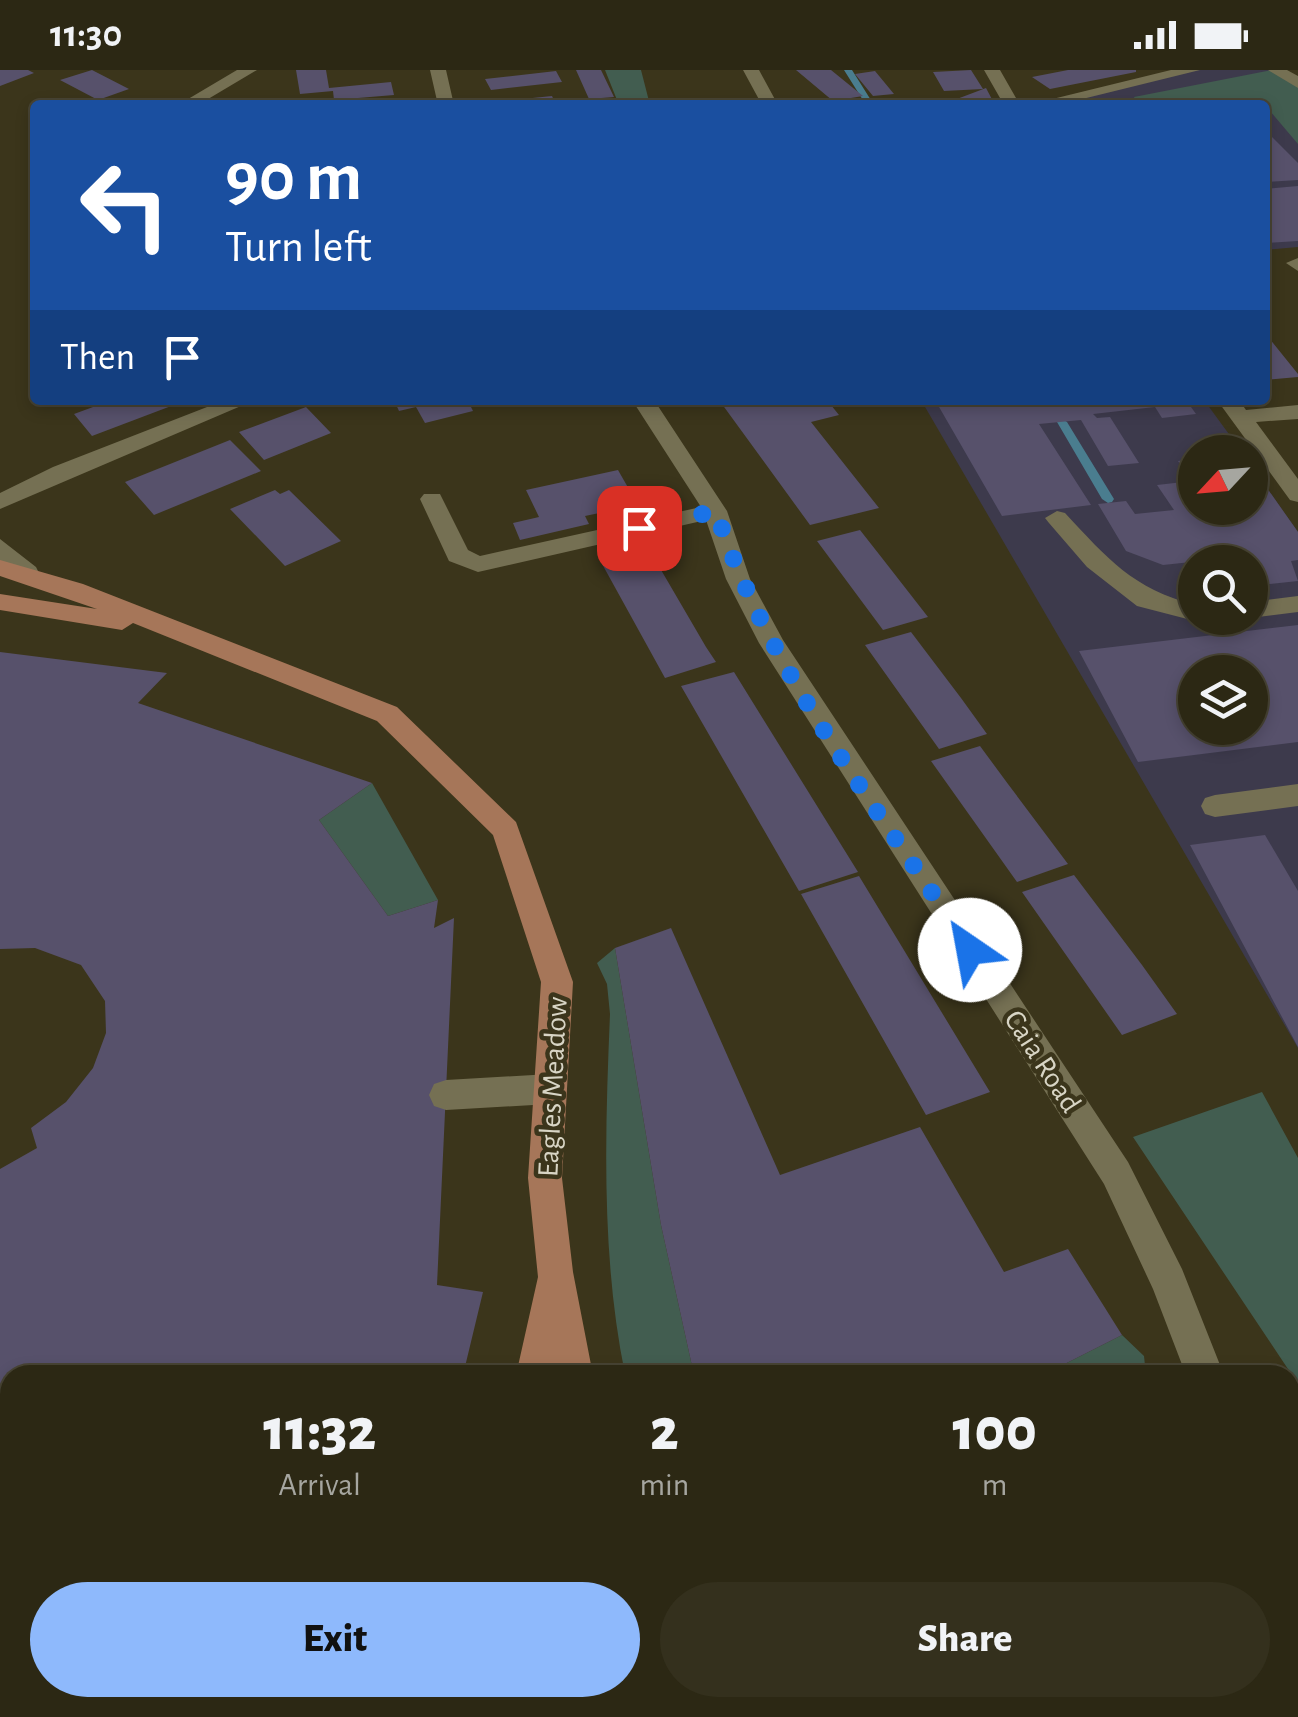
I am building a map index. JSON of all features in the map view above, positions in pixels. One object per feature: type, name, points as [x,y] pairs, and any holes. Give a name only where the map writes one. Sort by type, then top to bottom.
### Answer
[{"type":"main road","name":"Eagles Meadow","points":[[0,568],[27,574],[387,714],[506,830],[557,982],[545,1178],[554,1272],[572,1365]]},
{"type":"main road","name":"Eagles Meadow","points":[[0,602],[169,629]]},
{"type":"main road","name":"Eagles Meadow","points":[[537,1365],[554,1272]]},
{"type":"street","points":[[195,100],[249,70]]},
{"type":"street","points":[[438,70],[445,100]]},
{"type":"street","points":[[751,70],[767,100]]},
{"type":"street","points":[[992,70],[1009,100]]},
{"type":"street","points":[[1058,100],[1192,70]]},
{"type":"street","points":[[1276,70],[1298,83]]},
{"type":"street","points":[[0,502],[232,405]]},
{"type":"street","name":"Caia Road","points":[[647,405],[716,511],[738,579],[772,643],[1116,1173],[1170,1282],[1200,1365]]},
{"type":"street","points":[[1235,409],[1298,412]]},
{"type":"street","points":[[1235,409],[1298,494]]},
{"type":"street","points":[[432,498],[458,556],[478,564],[716,511]]},
{"type":"street","points":[[1057,518],[1096,560],[1146,600],[1178,608]]},
{"type":"street","points":[[0,547],[27,574]]},
{"type":"street","points":[[1268,608],[1298,604]]},
{"type":"street","points":[[1215,806],[1298,794]]},
{"type":"street","points":[[446,1096],[550,1089]]},
{"type":"shaded area","points":[[1192,70],[1276,70],[1298,83],[1298,247],[1270,250],[1270,100],[1058,100]]},
{"type":"shaded area","points":[[924,405],[1208,405],[1230,435],[1178,435],[1178,525],[1268,525],[1268,490],[1298,532],[1298,1048]]},
{"type":"green space","points":[[605,70],[641,70],[649,100],[617,100]]},
{"type":"green space","points":[[1272,70],[1298,86],[1298,144],[1270,111],[1270,100],[1134,97]]},
{"type":"green space","points":[[372,783],[438,900],[388,916],[319,820]]},
{"type":"green space","points":[[615,948],[661,1225],[692,1365],[623,1365],[608,1240],[610,1014],[607,984],[597,963]]},
{"type":"green space","points":[[1262,1092],[1298,1158],[1298,1365],[1285,1365],[1133,1137]]},
{"type":"green space","points":[[1122,1335],[1144,1356],[1145,1365],[1063,1365]]},
{"type":"building","points":[[0,70],[28,70],[34,73],[0,86]]},
{"type":"building","points":[[92,70],[129,89],[98,100],[60,80]]},
{"type":"building","points":[[296,70],[326,70],[329,88],[391,82],[394,95],[334,100],[333,91],[300,94]]},
{"type":"building","points":[[576,70],[601,70],[614,97],[589,99]]},
{"type":"building","points":[[796,70],[831,70],[863,96],[832,100]]},
{"type":"building","points":[[971,70],[983,89],[944,91],[933,72]]},
{"type":"building","points":[[1068,70],[1136,72],[1050,89],[1032,77]]},
{"type":"building","points":[[556,71],[562,82],[491,90],[485,79]]},
{"type":"building","points":[[875,71],[894,94],[873,96],[855,74]]},
{"type":"building","points":[[986,88],[992,100],[954,100]]},
{"type":"building","points":[[552,96],[554,100],[513,100]]},
{"type":"building","points":[[1270,135],[1298,163],[1298,180],[1270,182]]},
{"type":"building","points":[[1298,186],[1298,241],[1270,243],[1270,189]]},
{"type":"building","points":[[1270,339],[1298,374],[1270,380]]},
{"type":"building","points":[[98,405],[174,405],[92,436],[74,414]]},
{"type":"building","points":[[396,405],[470,405],[473,411],[425,423],[416,407],[399,411]]},
{"type":"building","points":[[723,405],[831,405],[839,415],[811,422],[879,508],[810,525]]},
{"type":"building","points":[[938,405],[1190,405],[1196,414],[1162,418],[1155,407],[1093,414],[1097,418],[1110,417],[1139,463],[1108,466],[1081,420],[1039,424],[1091,505],[1002,516]]},
{"type":"building","points":[[306,407],[331,433],[264,460],[239,432]]},
{"type":"building","points":[[230,440],[261,471],[154,515],[125,482]]},
{"type":"building","points":[[618,470],[638,505],[585,516],[589,524],[520,540],[513,523],[539,517],[526,490]]},
{"type":"building","points":[[1178,483],[1178,525],[1268,525],[1268,490],[1298,532],[1298,560],[1291,561],[1298,581],[1268,584],[1268,545],[1178,545],[1178,563],[1163,565],[1126,551],[1098,504],[1126,501],[1135,514],[1174,510],[1157,485]]},
{"type":"building","points":[[275,490],[280,494],[289,490],[341,541],[285,566],[230,509]]},
{"type":"building","points":[[860,530],[928,617],[883,630],[817,541]]},
{"type":"building","points":[[650,551],[716,662],[665,678],[601,562]]},
{"type":"building","points":[[1298,625],[1298,742],[1138,762],[1079,651],[1214,635],[1268,635],[1268,629]]},
{"type":"building","points":[[911,632],[987,734],[939,749],[865,645]]},
{"type":"building","points":[[0,652],[167,673],[138,703],[372,783],[319,820],[388,916],[438,900],[434,928],[454,918],[437,1285],[483,1292],[465,1365],[0,1365],[0,1169],[37,1148],[31,1128],[66,1102],[93,1068],[106,1033],[105,1001],[81,965],[35,948],[0,949]]},
{"type":"building","points":[[734,672],[858,872],[799,891],[681,686]]},
{"type":"building","points":[[980,746],[1068,864],[1017,882],[931,761]]},
{"type":"building","points":[[1265,835],[1298,891],[1298,1047],[1190,845]]},
{"type":"building","points":[[1074,875],[1177,1014],[1122,1035],[1022,892]]},
{"type":"building","points":[[859,876],[990,1092],[926,1115],[801,894]]},
{"type":"building","points":[[671,928],[780,1175],[920,1127],[1004,1272],[1068,1249],[1122,1335],[1063,1365],[692,1365],[661,1225],[615,948]]},
{"type":"waterway","points":[[848,70],[867,100]]},
{"type":"waterway","points":[[1062,422],[1108,499]]},
{"type":"route","points":[[639,528],[716,511],[738,579],[772,643],[970,950]]}]
